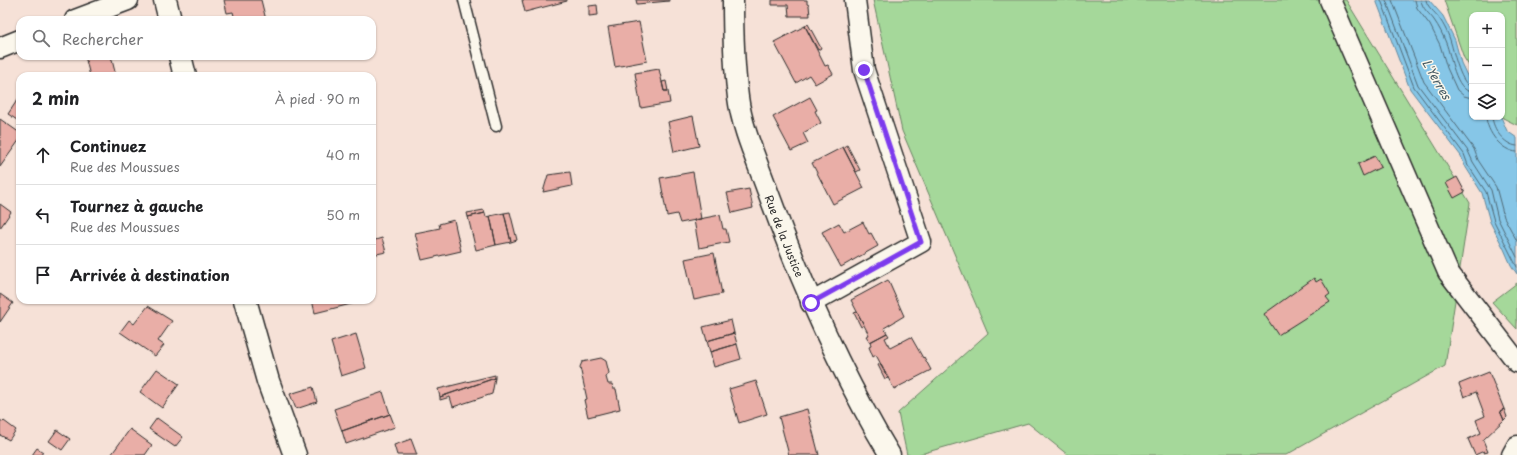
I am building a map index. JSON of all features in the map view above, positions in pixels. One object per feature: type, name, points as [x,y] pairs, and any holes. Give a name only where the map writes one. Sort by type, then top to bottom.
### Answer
[{"type":"street","points":[[86,16],[128,0]]},
{"type":"street","points":[[165,0],[169,16]]},
{"type":"street","name":"Rue de la Justice","points":[[732,0],[738,98],[744,124],[780,226],[811,303],[857,397],[890,455]]},
{"type":"street","points":[[811,303],[921,242],[864,70],[855,0]]},
{"type":"street","points":[[1330,0],[1448,272],[1517,362]]},
{"type":"street","points":[[0,48],[16,42]]},
{"type":"street","points":[[181,60],[184,72]]},
{"type":"street","points":[[246,304],[268,381],[295,455]]},
{"type":"street","points":[[1512,455],[1517,446]]},
{"type":"lane","points":[[464,0],[496,126]]},
{"type":"green space","points":[[873,0],[1346,0],[1470,203],[1445,366],[1286,455],[1068,455],[1028,423],[917,455],[907,455],[898,413],[988,333],[902,131]]},
{"type":"green space","points":[[1444,0],[1517,0],[1517,125],[1505,119],[1505,12],[1469,12],[1469,66],[1464,58]]},
{"type":"green space","points":[[1517,283],[1517,329],[1492,302]]},
{"type":"water","name":"L'Yerres","points":[[1376,0],[1429,0],[1443,16],[1455,40],[1461,63],[1469,80],[1469,120],[1502,120],[1507,131],[1517,138],[1517,274],[1490,222],[1482,193],[1465,166],[1461,156],[1410,89]]},
{"type":"building","points":[[224,0],[261,0],[265,16],[234,16],[233,12],[227,13]]},
{"type":"building","points":[[522,0],[567,0],[567,1],[525,12]]},
{"type":"building","points":[[636,0],[669,0],[669,1],[637,4]]},
{"type":"building","points":[[772,0],[807,0],[810,16],[789,16],[788,5],[772,5]]},
{"type":"building","points":[[597,5],[598,15],[589,16],[589,6]]},
{"type":"building","points":[[639,22],[647,61],[615,67],[608,27]]},
{"type":"building","points":[[808,24],[821,48],[818,50],[805,26]]},
{"type":"building","points":[[805,26],[825,66],[828,65],[833,74],[815,84],[809,75],[796,83],[774,42]]},
{"type":"building","points":[[86,60],[112,60],[115,72],[89,72]]},
{"type":"building","points":[[659,69],[664,91],[668,91],[670,103],[641,108],[635,73]]},
{"type":"building","points":[[666,81],[668,91],[664,91],[662,82]]},
{"type":"building","points":[[810,97],[817,110],[815,111],[821,123],[803,133],[808,143],[791,151],[773,117]]},
{"type":"building","points":[[16,102],[16,119],[8,114]]},
{"type":"building","points":[[693,116],[699,146],[674,152],[668,122]]},
{"type":"building","points":[[0,119],[16,130],[16,145],[0,167]]},
{"type":"building","points":[[847,145],[860,170],[856,172],[843,147]]},
{"type":"building","points":[[843,147],[864,188],[833,204],[812,163]]},
{"type":"building","points":[[1375,156],[1381,167],[1363,176],[1358,164]]},
{"type":"building","points":[[570,172],[572,186],[543,192],[548,175]]},
{"type":"building","points":[[693,172],[701,219],[680,223],[677,214],[667,216],[660,178]]},
{"type":"building","points":[[1457,177],[1465,192],[1454,198],[1446,183]]},
{"type":"building","points":[[749,189],[753,208],[732,213],[727,193]]},
{"type":"building","points":[[0,204],[11,212],[0,228]]},
{"type":"building","points":[[484,210],[485,213],[468,217],[467,213]]},
{"type":"building","points":[[510,212],[517,240],[511,242],[504,213]]},
{"type":"building","points":[[485,213],[486,217],[490,216],[496,245],[476,250],[468,217]]},
{"type":"building","points":[[504,213],[511,242],[496,245],[490,216]]},
{"type":"building","points":[[720,215],[723,229],[726,229],[729,242],[699,248],[694,220]]},
{"type":"building","points":[[454,220],[461,251],[422,260],[415,233],[440,228],[439,224]]},
{"type":"building","points":[[863,222],[869,234],[871,233],[878,246],[841,267],[822,232],[839,223],[844,232]]},
{"type":"building","points":[[382,238],[386,252],[376,254],[376,240]]},
{"type":"building","points":[[714,253],[722,294],[694,300],[685,259]]},
{"type":"building","points":[[1314,278],[1316,282],[1321,279],[1330,294],[1326,297],[1330,302],[1278,335],[1264,314]]},
{"type":"building","points":[[888,280],[904,316],[884,328],[887,333],[870,342],[866,336],[869,335],[851,300]]},
{"type":"building","points":[[0,294],[13,303],[0,322]]},
{"type":"building","points":[[313,304],[351,304],[315,313]]},
{"type":"building","points":[[148,306],[172,321],[158,341],[164,345],[155,356],[120,332],[129,320],[134,324]]},
{"type":"building","points":[[857,312],[864,325],[861,327],[854,313]]},
{"type":"building","points":[[731,320],[734,333],[707,341],[703,327]]},
{"type":"building","points":[[734,333],[737,344],[710,352],[707,341]]},
{"type":"building","points":[[887,333],[889,336],[885,338],[890,348],[911,337],[931,370],[894,389],[876,355],[873,357],[869,347],[871,346],[870,342]]},
{"type":"building","points":[[356,334],[366,368],[341,376],[331,342]]},
{"type":"building","points":[[737,344],[741,359],[714,367],[710,352]]},
{"type":"building","points":[[601,358],[606,361],[609,373],[606,377],[608,384],[612,384],[613,389],[616,389],[620,409],[588,417],[584,400],[587,399],[580,367],[582,362]]},
{"type":"building","points":[[880,364],[888,378],[885,379],[878,365]]},
{"type":"building","points":[[157,369],[179,384],[162,408],[140,392]]},
{"type":"building","points":[[1489,372],[1504,409],[1500,411],[1504,420],[1483,440],[1488,452],[1484,453],[1484,451],[1475,455],[1468,439],[1481,433],[1476,420],[1485,416],[1476,392],[1464,397],[1459,384]]},
{"type":"building","points":[[495,375],[495,378],[440,397],[438,389]]},
{"type":"building","points":[[495,378],[492,394],[453,407],[450,397],[440,400],[440,397]]},
{"type":"building","points":[[756,381],[767,414],[739,423],[729,389]]},
{"type":"building","points":[[313,387],[317,402],[296,409],[290,394]]},
{"type":"building","points":[[383,392],[390,414],[342,431],[334,409]]},
{"type":"building","points":[[807,409],[819,455],[789,455],[779,417]]},
{"type":"building","points":[[1504,409],[1507,417],[1504,420],[1500,411]]},
{"type":"building","points":[[390,414],[395,427],[346,444],[342,431]]},
{"type":"building","points":[[157,418],[183,437],[175,447],[149,429]]},
{"type":"building","points":[[0,420],[3,422],[4,421],[16,430],[9,440],[0,435]]},
{"type":"building","points":[[130,429],[152,445],[145,455],[111,455]]},
{"type":"building","points":[[57,430],[70,439],[62,450],[49,441]]},
{"type":"building","points":[[411,439],[417,455],[397,455],[394,445]]},
{"type":"building","points":[[37,448],[43,452],[41,455],[32,455]]},
{"type":"route","points":[[811,303],[921,242],[864,70]]}]
